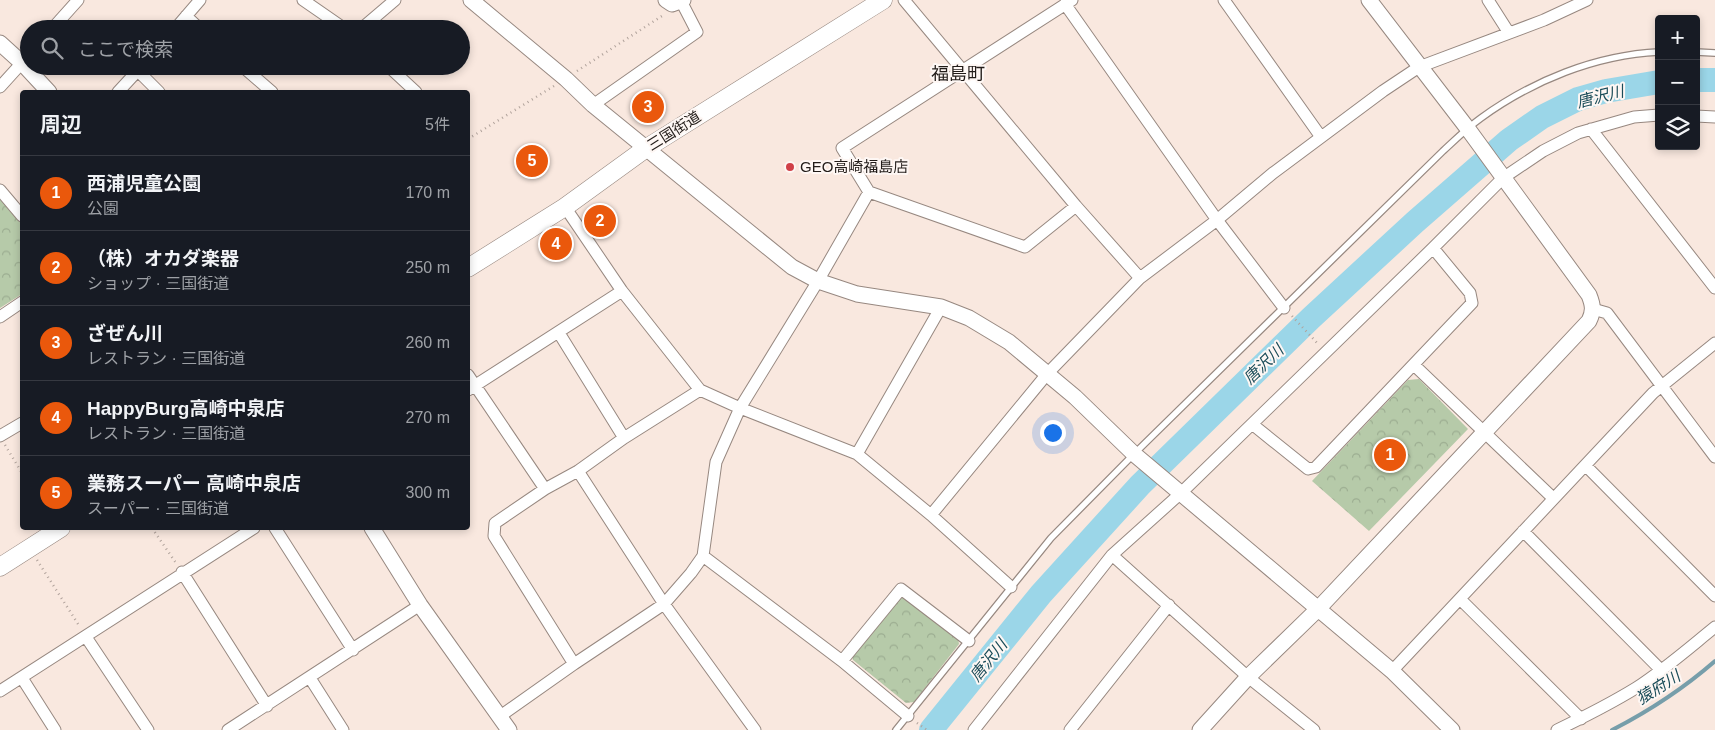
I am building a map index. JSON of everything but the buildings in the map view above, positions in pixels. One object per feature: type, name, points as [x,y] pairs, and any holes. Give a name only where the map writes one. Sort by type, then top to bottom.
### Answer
[{"type":"main road","name":"三国街道","points":[[470,267],[565,207],[645,149],[883,0]]},
{"type":"main road","points":[[0,567],[58,530]]},
{"type":"street","points":[[60,20],[78,0]]},
{"type":"street","points":[[183,20],[200,0]]},
{"type":"street","points":[[303,0],[332,20]]},
{"type":"street","points":[[372,20],[395,0]]},
{"type":"street","points":[[471,0],[566,79],[593,105],[645,149],[792,268],[818,281],[857,294],[941,307],[968,318],[1009,342],[1075,397],[1136,455],[1392,671],[1446,728]]},
{"type":"street","points":[[904,0],[1076,206],[1140,278]]},
{"type":"street","points":[[1224,0],[1321,137]]},
{"type":"street","points":[[1200,730],[1248,677],[1318,609],[1589,321],[1593,309],[1589,295],[1369,0]]},
{"type":"street","points":[[1488,0],[1509,33]]},
{"type":"street","points":[[930,516],[1047,374],[1140,278],[1217,220],[1273,173],[1383,90],[1419,66],[1544,20],[1587,0]]},
{"type":"street","points":[[593,105],[697,32],[675,1]]},
{"type":"street","points":[[1076,206],[1025,247],[870,192],[842,148],[1069,2],[1217,220],[1287,312]]},
{"type":"street","points":[[186,16],[190,20]]},
{"type":"street","points":[[0,43],[20,56]]},
{"type":"street","points":[[0,87],[20,65]]},
{"type":"street","points":[[37,75],[48,90]]},
{"type":"street","points":[[120,90],[134,75]]},
{"type":"street","points":[[146,75],[157,90]]},
{"type":"street","points":[[252,75],[270,90]]},
{"type":"street","points":[[398,75],[414,90]]},
{"type":"street","points":[[974,730],[1112,555],[1178,491],[1252,424],[1433,248],[1500,174],[1578,133],[1634,117],[1655,115]]},
{"type":"street","points":[[1700,117],[1713,119]]},
{"type":"street","points":[[1591,129],[1715,288]]},
{"type":"street","points":[[0,190],[20,214]]},
{"type":"street","points":[[498,717],[664,604],[677,591],[703,556],[716,462],[740,408],[870,192]]},
{"type":"street","points":[[565,207],[622,291],[700,390],[740,408],[857,454],[1011,587]]},
{"type":"street","points":[[1252,424],[1308,469],[1316,467],[1472,303],[1470,293],[1433,248]]},
{"type":"street","points":[[544,489],[471,388],[622,291]]},
{"type":"street","points":[[0,317],[20,303]]},
{"type":"street","points":[[857,454],[941,307]]},
{"type":"street","points":[[1593,309],[1607,313],[1715,457]]},
{"type":"street","points":[[559,333],[624,438]]},
{"type":"street","points":[[1392,671],[1653,393],[1715,344]]},
{"type":"street","points":[[1414,365],[1553,498]]},
{"type":"street","points":[[574,664],[494,536],[495,523],[544,489],[578,471],[624,438],[700,390]]},
{"type":"street","points":[[0,436],[20,424]]},
{"type":"street","points":[[1586,466],[1715,596]]},
{"type":"street","points":[[578,471],[664,604],[755,730]]},
{"type":"street","points":[[0,691],[86,637],[182,572],[251,530]]},
{"type":"street","points":[[276,530],[353,650]]},
{"type":"street","points":[[373,530],[420,605],[509,730]]},
{"type":"street","points":[[1523,531],[1661,670]]},
{"type":"street","points":[[1112,555],[1248,677],[1314,730]]},
{"type":"street","points":[[703,556],[842,661],[912,719]]},
{"type":"street","points":[[182,572],[267,706]]},
{"type":"street","points":[[842,661],[901,589],[968,641]]},
{"type":"street","points":[[1460,599],[1581,719]]},
{"type":"street","points":[[228,730],[420,605]]},
{"type":"street","points":[[1070,730],[1169,605]]},
{"type":"street","points":[[1557,730],[1581,719],[1636,688],[1715,627]]},
{"type":"street","points":[[86,637],[148,730]]},
{"type":"street","points":[[22,678],[55,730]]},
{"type":"street","points":[[310,678],[343,730]]},
{"type":"lane","points":[[1700,52],[1715,53]]},
{"type":"lane","points":[[896,730],[912,719],[968,641],[1051,538],[1287,312],[1443,151],[1470,133],[1511,98],[1565,72],[1604,60],[1655,53]]},
{"type":"path","points":[[470,138],[566,79],[670,11],[675,1]]},
{"type":"path","points":[[1287,312],[1318,344]]},
{"type":"path","points":[[0,436],[20,470]]},
{"type":"path","points":[[153,530],[182,572]]},
{"type":"path","points":[[29,548],[86,637]]},
{"type":"path","points":[[912,719],[927,730]]},
{"type":"green space","points":[[0,197],[20,221],[20,295],[0,308]]},
{"type":"green space","points":[[1419,379],[1468,429],[1369,531],[1312,481],[1408,380]]},
{"type":"green space","points":[[898,598],[903,598],[958,638],[959,644],[914,702],[906,703],[853,660],[852,656]]},
{"type":"waterway","name":"唐沢川","points":[[1700,80],[1715,80]]},
{"type":"waterway","name":"唐沢川","points":[[931,730],[1041,594],[1140,485],[1311,318],[1415,222],[1509,140],[1542,117],[1578,99],[1606,91],[1655,83]]},
{"type":"waterway","name":"猿府川","points":[[1612,730],[1666,698],[1715,661]]},
{"type":"place","name":"ざぜん川","points":[[648,107]]},
{"type":"place","name":"業務スーパー 高崎中泉店","points":[[532,161]]},
{"type":"place","name":"GEO高崎福島店","points":[[790,167]]},
{"type":"place","name":"（株）オカダ楽器","points":[[600,221]]},
{"type":"place","name":"HappyBurg高崎中泉店","points":[[556,244]]},
{"type":"place","name":"西浦児童公園","points":[[1390,455]]},
{"type":"district","name":"福島町","points":[[958,74]]}]
